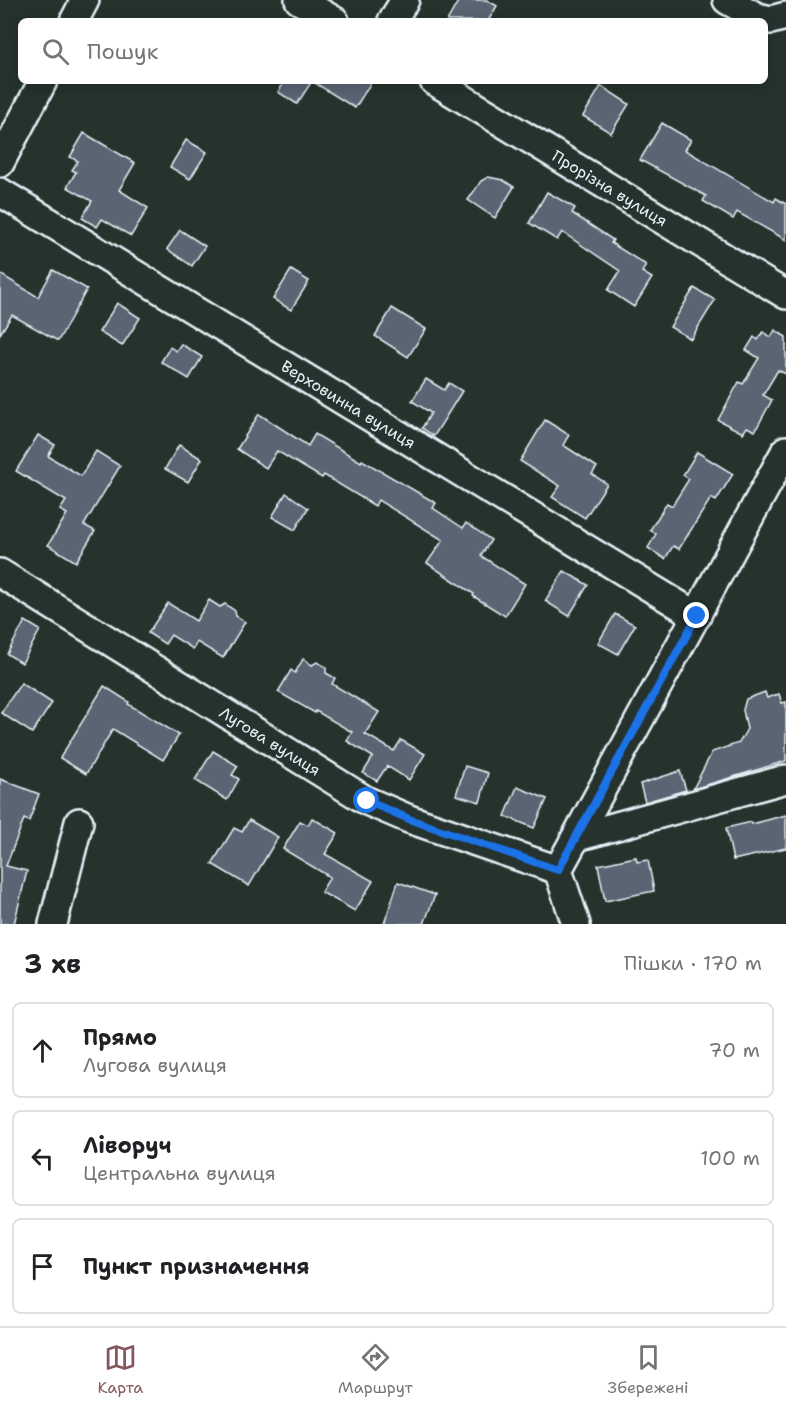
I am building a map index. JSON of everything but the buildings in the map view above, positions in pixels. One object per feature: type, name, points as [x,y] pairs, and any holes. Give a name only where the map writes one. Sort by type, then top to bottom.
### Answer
[{"type":"street","points":[[76,18],[85,0]]},
{"type":"street","points":[[299,0],[330,18]]},
{"type":"street","points":[[394,18],[405,0]]},
{"type":"street","points":[[727,0],[762,18]]},
{"type":"street","points":[[768,19],[786,16]]},
{"type":"street","points":[[0,164],[41,84]]},
{"type":"street","name":"Прорізна вулиця","points":[[440,84],[786,295]]},
{"type":"street","name":"Верховинна вулиця","points":[[0,192],[697,616]]},
{"type":"street","points":[[576,924],[558,870],[786,450]]},
{"type":"street","name":"Лугова вулиця","points":[[0,573],[367,801],[409,819],[558,870]]},
{"type":"street","points":[[577,837],[786,779]]},
{"type":"street","points":[[53,924],[79,822]]},
{"type":"route","points":[[367,801],[409,819],[558,870],[697,616]]}]
